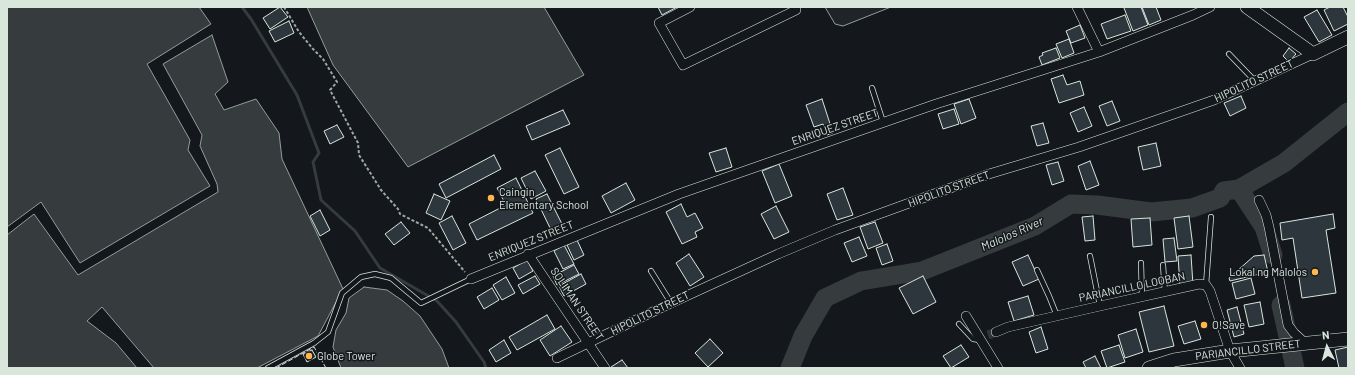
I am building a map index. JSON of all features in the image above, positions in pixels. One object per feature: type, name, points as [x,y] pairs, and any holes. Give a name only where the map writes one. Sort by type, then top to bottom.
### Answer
[{"type":"main road","points":[[1247,7],[1312,54]]},
{"type":"main road","name":"HIPOLITO STREET","points":[[1312,54],[1348,37]]},
{"type":"main road","name":"PARIANCILLO STREET","points":[[1149,368],[1174,360],[1230,351],[1348,339]]},
{"type":"street","points":[[690,7],[659,23],[683,65],[796,10]]},
{"type":"street","points":[[1077,7],[1099,52]]},
{"type":"street","name":"ENRIQUEZ STREET","points":[[471,279],[528,254],[679,194],[936,104],[1099,52],[1210,7]]},
{"type":"street","name":"HIPOLITO STREET","points":[[557,358],[671,303],[778,254],[835,230],[989,174],[1079,147],[1206,103],[1312,54]]},
{"type":"street","points":[[1259,200],[1270,227],[1288,325],[1303,344]]},
{"type":"street","name":"SOLIMAN STREET","points":[[528,254],[605,368]]},
{"type":"street","name":"PARIANCILLO LOOBAN","points":[[988,336],[1008,327],[1200,284],[1206,285]]},
{"type":"street","points":[[1206,285],[1210,290],[1230,351],[1240,368]]},
{"type":"street","points":[[966,316],[988,336],[998,368]]},
{"type":"lane","points":[[1229,54],[1255,81]]},
{"type":"lane","points":[[872,88],[883,123]]},
{"type":"lane","points":[[1206,285],[1211,217]]},
{"type":"lane","points":[[1090,256],[1100,306]]},
{"type":"lane","points":[[1141,263],[1142,297]]},
{"type":"lane","points":[[1163,265],[1165,292]]},
{"type":"lane","points":[[1037,270],[1057,316]]},
{"type":"lane","points":[[651,271],[671,303]]},
{"type":"lane","points":[[268,368],[314,343],[328,332],[342,292],[361,277],[375,274],[390,278],[421,303],[471,279]]},
{"type":"lane","points":[[959,324],[973,339],[988,336]]},
{"type":"path","points":[[284,7],[299,32],[323,59],[337,82],[330,90],[358,143],[358,155],[381,190],[400,214],[428,228],[471,279]]},
{"type":"shaded area","points":[[7,7],[199,7],[211,24],[147,64],[190,140],[188,150],[210,186],[80,263],[41,202],[7,227]]},
{"type":"shaded area","points":[[307,7],[544,7],[584,75],[408,167],[333,65]]},
{"type":"shaded area","points":[[825,7],[891,7],[843,26],[835,24]]},
{"type":"shaded area","points":[[212,35],[228,82],[215,94],[224,110],[256,99],[279,133],[282,159],[343,289],[318,336],[257,368],[154,368],[102,307],[87,321],[116,343],[137,368],[7,368],[7,235],[34,214],[78,275],[218,192],[217,184],[200,146],[202,135],[163,64]]},
{"type":"shaded area","points":[[364,287],[387,290],[403,301],[420,316],[442,349],[449,368],[341,368],[333,347],[336,330],[346,313],[349,298]]},
{"type":"building","points":[[280,7],[288,17],[270,29],[263,18]]},
{"type":"building","points":[[658,7],[677,7],[662,15]]},
{"type":"building","points":[[1141,7],[1148,25],[1133,31],[1124,8]]},
{"type":"building","points":[[1142,7],[1156,7],[1161,20],[1149,25]]},
{"type":"building","points":[[1330,7],[1343,7],[1348,17],[1348,24],[1334,31],[1324,10]]},
{"type":"building","points":[[1317,10],[1332,35],[1319,42],[1304,17]]},
{"type":"building","points":[[1125,15],[1131,31],[1107,39],[1101,24]]},
{"type":"building","points":[[289,21],[294,33],[275,42],[269,31]]},
{"type":"building","points":[[1080,25],[1085,38],[1071,43],[1066,31]]},
{"type":"building","points":[[1069,39],[1074,53],[1062,58],[1056,44]]},
{"type":"building","points":[[1056,48],[1060,58],[1042,65],[1039,57],[1043,55],[1042,53]]},
{"type":"building","points":[[1289,48],[1296,54],[1289,62],[1283,56]]},
{"type":"building","points":[[1063,75],[1067,85],[1080,81],[1084,95],[1059,103],[1051,79]]},
{"type":"building","points":[[1241,96],[1246,108],[1230,116],[1224,103]]},
{"type":"building","points":[[822,99],[833,133],[827,135],[823,124],[814,127],[806,105]]},
{"type":"building","points":[[969,99],[976,118],[961,124],[954,104]]},
{"type":"building","points":[[1112,101],[1120,121],[1107,126],[1099,106]]},
{"type":"building","points":[[1084,107],[1092,126],[1078,132],[1070,113]]},
{"type":"building","points":[[954,109],[959,124],[943,129],[938,114]]},
{"type":"building","points":[[563,110],[570,124],[532,140],[526,126]]},
{"type":"building","points":[[1043,123],[1049,143],[1037,146],[1031,126]]},
{"type":"building","points":[[337,125],[344,137],[330,144],[324,131]]},
{"type":"building","points":[[1156,143],[1161,166],[1143,170],[1138,147]]},
{"type":"building","points":[[560,148],[579,187],[564,194],[545,155]]},
{"type":"building","points":[[726,148],[732,167],[716,172],[709,153]]},
{"type":"building","points":[[494,155],[501,169],[446,198],[439,184]]},
{"type":"building","points":[[1090,161],[1099,185],[1086,190],[1078,166]]},
{"type":"building","points":[[1058,162],[1064,181],[1052,185],[1046,165]]},
{"type":"building","points":[[779,164],[792,196],[775,203],[762,171]]},
{"type":"building","points":[[535,171],[546,191],[531,199],[521,178]]},
{"type":"building","points":[[516,178],[533,213],[477,240],[469,224],[506,205],[497,188]]},
{"type":"building","points":[[626,183],[635,200],[611,213],[602,196]]},
{"type":"building","points":[[843,188],[853,215],[837,220],[827,194]]},
{"type":"building","points":[[434,194],[450,201],[441,220],[426,213]]},
{"type":"building","points":[[547,194],[563,226],[552,232],[536,199]]},
{"type":"building","points":[[681,204],[687,217],[695,213],[703,228],[695,232],[697,237],[682,244],[666,212]]},
{"type":"building","points":[[776,206],[789,232],[774,239],[761,214]]},
{"type":"building","points":[[320,210],[330,230],[320,236],[310,216]]},
{"type":"building","name":"Lokal ng Malolos","points":[[1333,214],[1335,228],[1326,230],[1336,293],[1302,298],[1293,238],[1282,240],[1280,223]]},
{"type":"building","points":[[452,216],[466,243],[453,250],[439,223]]},
{"type":"building","points":[[1093,216],[1095,240],[1085,241],[1082,217]]},
{"type":"building","points":[[1189,216],[1193,247],[1178,249],[1174,218]]},
{"type":"building","points":[[1150,218],[1152,245],[1133,247],[1131,219]]},
{"type":"building","points":[[401,222],[410,233],[394,245],[385,234]]},
{"type":"building","points":[[875,222],[883,243],[868,249],[860,227]]},
{"type":"building","points":[[859,237],[867,256],[852,262],[844,243]]},
{"type":"building","points":[[1174,238],[1177,261],[1165,262],[1163,239]]},
{"type":"building","points":[[577,240],[584,255],[574,260],[567,245]]},
{"type":"building","points":[[887,244],[893,261],[882,265],[876,248]]},
{"type":"building","points":[[564,245],[574,264],[563,269],[554,251]]},
{"type":"building","points":[[689,254],[704,277],[690,286],[676,263]]},
{"type":"building","points":[[1028,255],[1039,279],[1023,286],[1012,262]]},
{"type":"building","points":[[1191,255],[1193,285],[1180,286],[1178,256]]},
{"type":"building","points":[[1264,255],[1268,272],[1230,281],[1229,278],[1254,256]]},
{"type":"building","points":[[527,260],[533,271],[519,279],[513,268]]},
{"type":"building","points":[[574,265],[579,274],[557,285],[553,276]]},
{"type":"building","points":[[581,274],[586,284],[564,296],[559,286]]},
{"type":"building","points":[[535,276],[540,284],[523,294],[518,285]]},
{"type":"building","points":[[923,276],[936,302],[913,314],[899,288]]},
{"type":"building","points":[[506,277],[515,293],[502,300],[493,285]]},
{"type":"building","points":[[1251,278],[1255,294],[1236,299],[1232,283]]},
{"type":"building","points":[[492,288],[499,300],[484,309],[477,297]]},
{"type":"building","points":[[1028,296],[1034,315],[1014,321],[1008,302]]},
{"type":"building","points":[[1260,302],[1264,324],[1249,327],[1244,305]]},
{"type":"building","points":[[1164,306],[1174,346],[1149,352],[1139,312]]},
{"type":"building","points":[[1237,307],[1244,334],[1234,337],[1227,310]]},
{"type":"building","points":[[547,315],[555,329],[517,350],[509,337]]},
{"type":"building","points":[[1195,321],[1201,339],[1184,344],[1178,326]]},
{"type":"building","points":[[561,326],[572,342],[550,356],[540,340]]},
{"type":"building","points":[[1041,327],[1048,349],[1036,353],[1029,332]]},
{"type":"building","points":[[1136,329],[1143,352],[1125,358],[1118,335]]},
{"type":"building","points":[[710,339],[723,353],[708,367],[695,353]]},
{"type":"building","points":[[504,340],[511,353],[496,362],[489,350]]},
{"type":"building","points":[[961,345],[969,357],[951,368],[943,356]]},
{"type":"building","points":[[1119,345],[1125,362],[1107,368],[1101,351]]},
{"type":"building","points":[[1348,347],[1348,368],[1339,368],[1335,350]]},
{"type":"building","name":"Globe Tower","points":[[312,350],[316,357],[307,362],[303,354]]},
{"type":"building","points":[[1095,356],[1101,368],[1086,368],[1083,362]]},
{"type":"building","points":[[622,360],[628,368],[611,367]]},
{"type":"waterway","points":[[242,7],[251,19],[297,95],[319,153],[313,162],[321,200],[355,231],[380,268],[437,301],[456,322],[484,362],[486,368]]},
{"type":"waterway","name":"Malolos River","points":[[790,368],[803,336],[825,298],[861,281],[922,271],[1035,226],[1071,204],[1097,205],[1151,212],[1192,208],[1220,198],[1224,191],[1239,189],[1284,163],[1348,112]]},
{"type":"waterway","points":[[1239,189],[1264,227],[1273,255]]},
{"type":"waterway","points":[[1281,305],[1295,368]]},
{"type":"tunnel","points":[[988,335],[996,332]]},
{"type":"fence","points":[[276,368],[314,347],[326,368]]},
{"type":"place","name":"Caingin Elementary School","points":[[491,198]]},
{"type":"place","name":"Lokal ng Malolos","points":[[1315,272]]},
{"type":"place","name":"O!Save","points":[[1204,325]]},
{"type":"place","name":"Globe Tower","points":[[309,356]]}]
